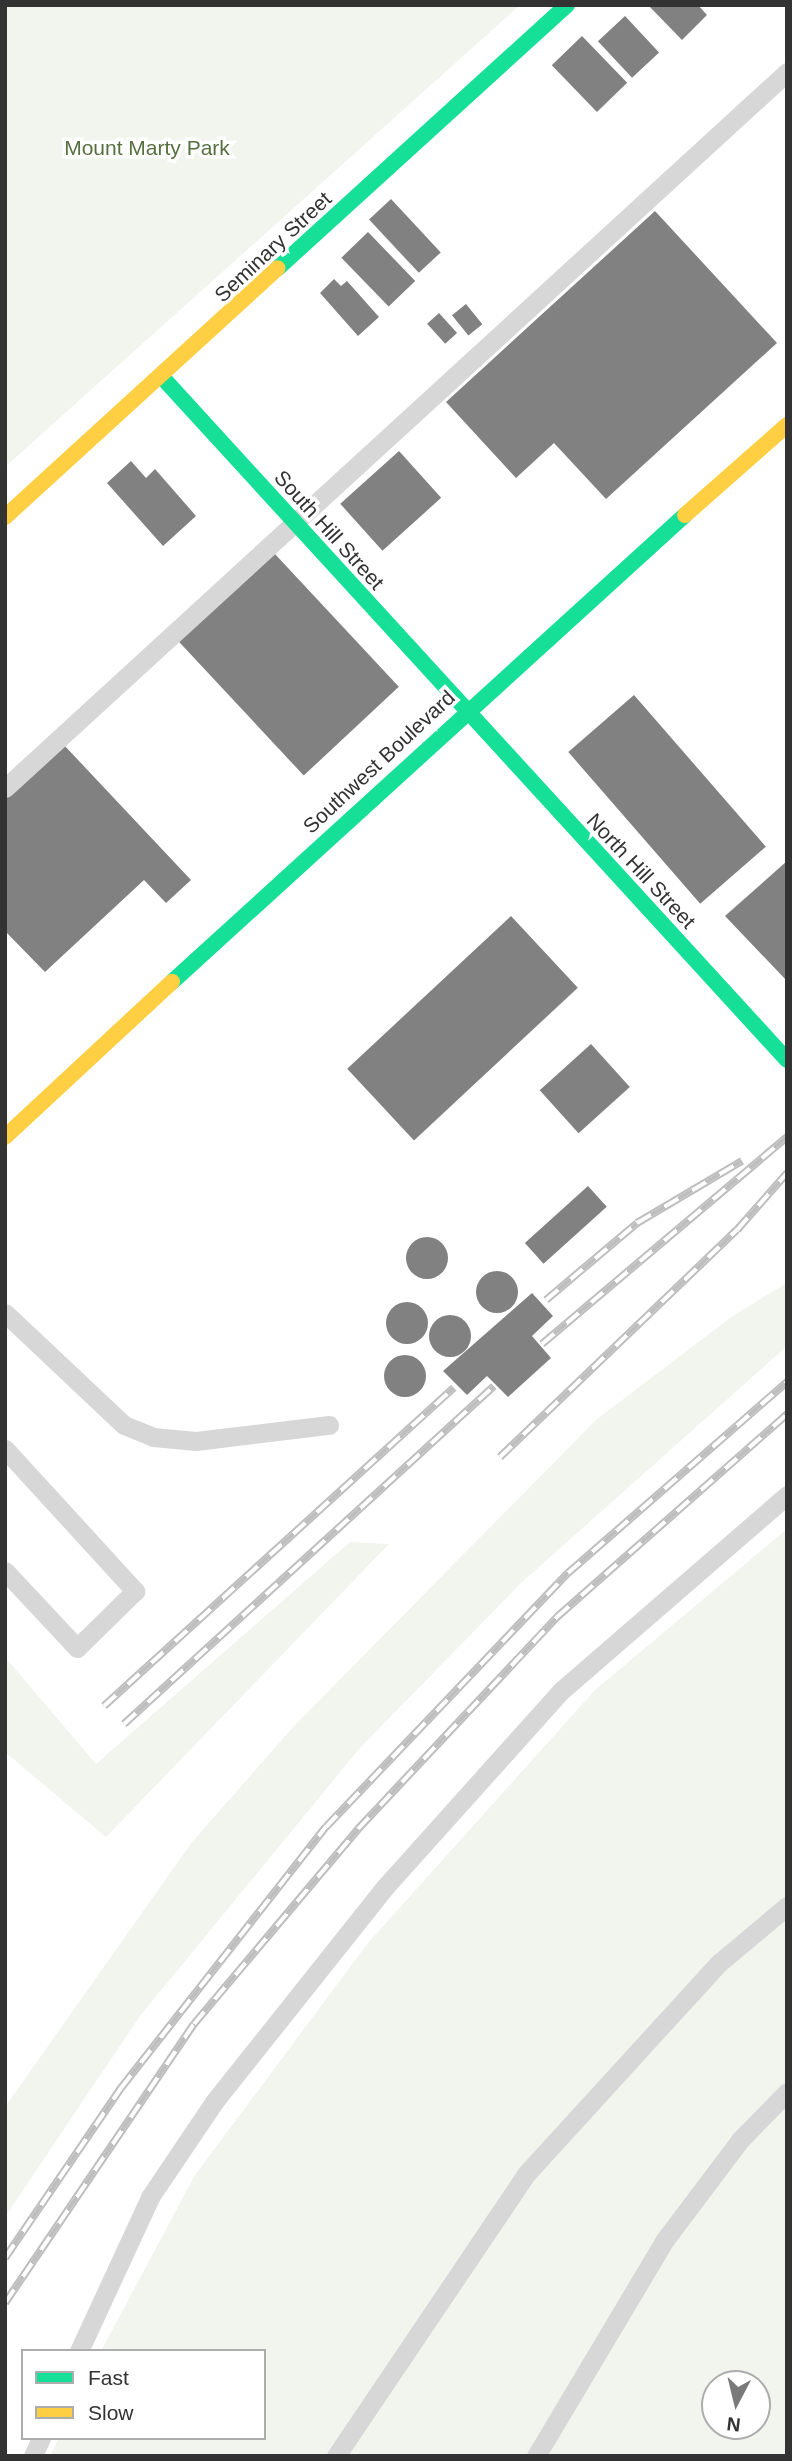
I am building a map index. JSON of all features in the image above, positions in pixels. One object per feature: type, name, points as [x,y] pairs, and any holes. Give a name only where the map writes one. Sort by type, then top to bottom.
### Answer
[{"type":"street","name":"Seminary Street","points":[[5,517],[162,377],[567,5]]},
{"type":"street","name":"South Hill Street","points":[[162,377],[465,710]]},
{"type":"street","name":"Southwest Boulevard","points":[[5,1137],[465,710],[787,425]]},
{"type":"street","name":"North Hill Street","points":[[465,710],[787,1060]]},
{"type":"lane","points":[[5,788],[296,525],[787,72]]},
{"type":"lane","points":[[5,1313],[124,1425],[153,1437],[196,1441],[329,1425]]},
{"type":"lane","points":[[5,1450],[135,1591],[76,1648],[5,1572]]},
{"type":"lane","points":[[80,2349],[150,2197],[214,2102],[385,1887],[562,1690],[787,1495]]},
{"type":"lane","points":[[336,2456],[527,2173],[719,1962],[787,1906]]},
{"type":"lane","points":[[536,2456],[664,2241],[740,2140],[787,2092]]},
{"type":"lane","points":[[33,2456],[40,2440]]},
{"type":"green space","name":"Mount Marty Park","points":[[5,5],[520,5],[5,467]]},
{"type":"green space","points":[[787,1283],[787,1346],[521,1583],[359,1749],[140,2016],[5,2217],[5,2107],[192,1842],[295,1725],[596,1420],[734,1315]]},
{"type":"green space","points":[[787,1529],[787,2456],[50,2456],[58,2440],[266,2440],[266,2349],[102,2349],[195,2175],[368,1943],[595,1690]]},
{"type":"green space","points":[[350,1542],[389,1544],[106,1837],[5,1752],[5,1657],[96,1764]]},
{"type":"building","points":[[648,5],[698,5],[707,15],[682,40]]},
{"type":"building","points":[[625,16],[659,53],[632,78],[598,41]]},
{"type":"building","points":[[582,36],[627,83],[597,112],[552,65]]},
{"type":"building","points":[[391,199],[441,252],[419,273],[369,219]]},
{"type":"building","points":[[655,211],[777,343],[606,499],[554,443],[516,478],[446,402]]},
{"type":"building","points":[[368,232],[415,281],[389,307],[341,258]]},
{"type":"building","points":[[334,279],[341,286],[347,281],[379,317],[358,336],[320,293]]},
{"type":"building","points":[[466,304],[482,324],[468,336],[452,315]]},
{"type":"building","points":[[439,313],[457,333],[445,344],[427,324]]},
{"type":"building","points":[[399,451],[441,498],[382,551],[340,504]]},
{"type":"building","points":[[131,461],[146,478],[155,469],[196,516],[163,546],[107,483]]},
{"type":"building","points":[[274,553],[399,687],[304,775],[179,642]]},
{"type":"building","points":[[634,695],[766,847],[700,904],[568,752]]},
{"type":"building","points":[[63,744],[191,880],[166,903],[144,880],[45,972],[5,931],[5,797]]},
{"type":"building","points":[[787,861],[787,981],[725,916]]},
{"type":"building","points":[[511,916],[578,988],[414,1140],[347,1069]]},
{"type":"building","points":[[591,1044],[630,1087],[579,1133],[540,1090]]},
{"type":"building","points":[[588,1186],[607,1207],[544,1264],[525,1243]]},
{"type":"building","points":[[427,1237],[442,1243],[448,1258],[442,1273],[427,1279],[412,1273],[406,1258],[412,1243]]},
{"type":"building","points":[[497,1271],[512,1277],[518,1292],[512,1307],[497,1313],[482,1307],[476,1292],[482,1277]]},
{"type":"building","points":[[532,1293],[553,1316],[532,1336],[551,1358],[508,1397],[487,1376],[467,1395],[443,1371]]},
{"type":"building","points":[[407,1302],[422,1308],[428,1323],[422,1338],[407,1344],[392,1338],[386,1323],[392,1308]]},
{"type":"building","points":[[450,1315],[465,1321],[471,1336],[465,1351],[450,1357],[435,1351],[429,1336],[435,1321]]},
{"type":"building","points":[[405,1355],[420,1361],[426,1376],[420,1391],[405,1397],[390,1391],[384,1376],[390,1361]]},
{"type":"railway","points":[[542,1344],[787,1137]]},
{"type":"railway","points":[[546,1300],[637,1223],[742,1161]]},
{"type":"railway","points":[[500,1457],[737,1230],[787,1173]]},
{"type":"railway","points":[[5,2258],[121,2088],[326,1827],[568,1573],[787,1382]]},
{"type":"railway","points":[[124,1724],[494,1386]]},
{"type":"railway","points":[[104,1706],[454,1388]]},
{"type":"railway","points":[[5,2303],[194,2024],[358,1829],[557,1617],[787,1414]]},
{"type":"traffic: fast","points":[[278,268],[567,5]]},
{"type":"traffic: fast","points":[[162,377],[787,1060]]},
{"type":"traffic: fast","points":[[172,982],[685,515]]},
{"type":"traffic: slow","points":[[5,517],[278,268]]},
{"type":"traffic: slow","points":[[685,515],[787,425]]},
{"type":"traffic: slow","points":[[5,1137],[172,982]]}]
